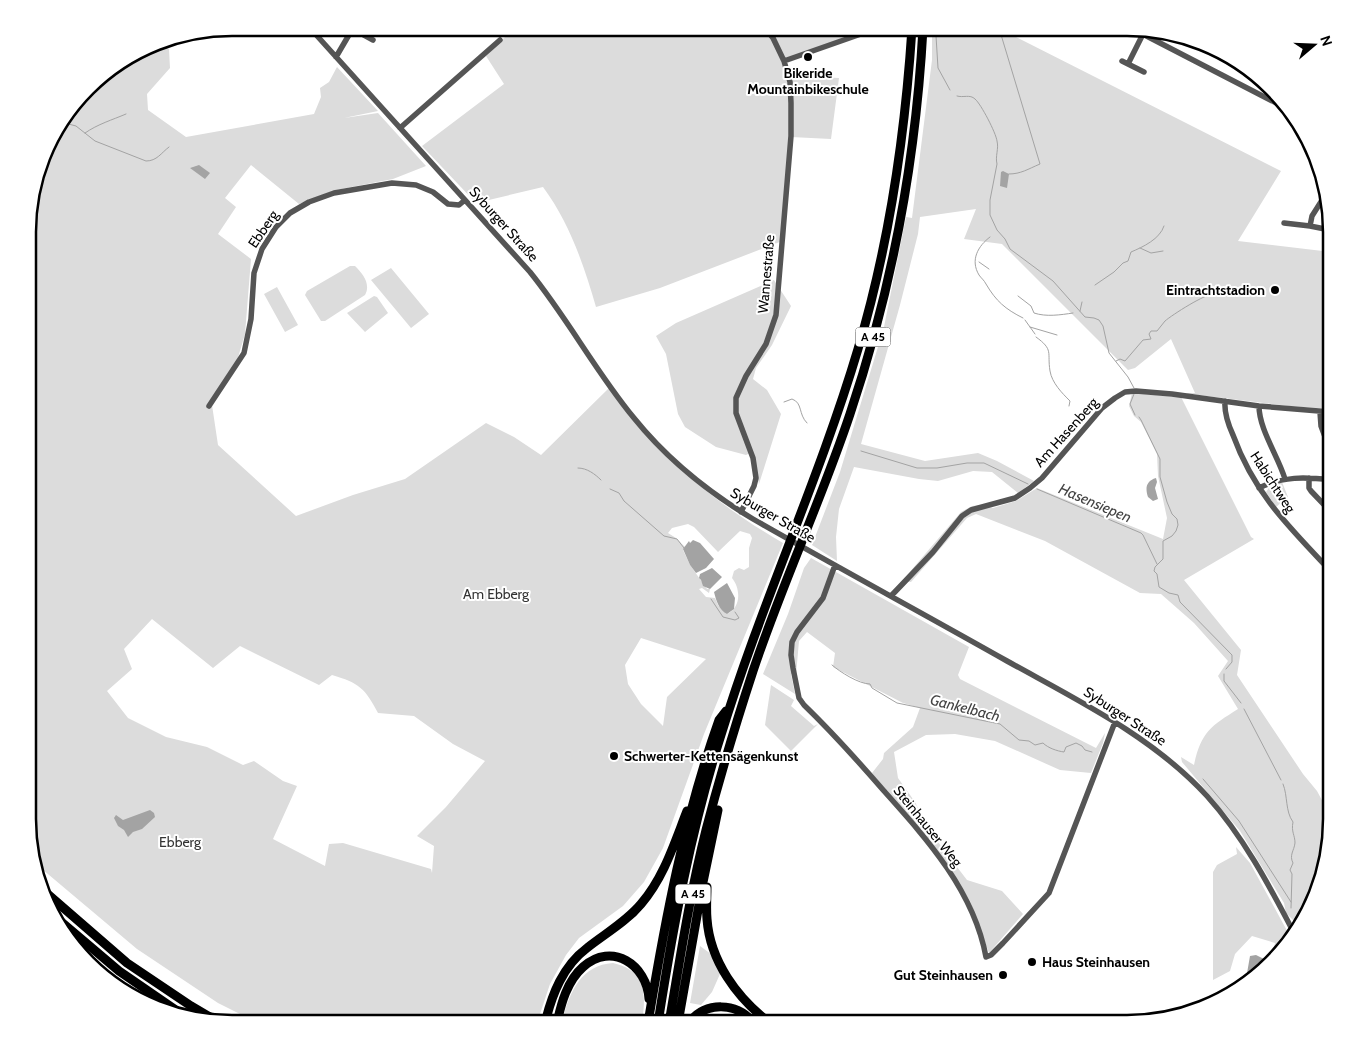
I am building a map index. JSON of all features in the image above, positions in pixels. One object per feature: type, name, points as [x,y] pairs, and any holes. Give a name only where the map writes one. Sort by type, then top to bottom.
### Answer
[{"type":"highway","name":"A 45","points":[[659,1015],[688,859],[720,737],[755,632],[816,475],[858,347],[873,292],[885,235],[908,92],[912,36]]},
{"type":"highway","name":"A 45","points":[[671,1015],[706,832],[753,671],[850,414],[882,304],[908,177],[918,94],[922,36]]},
{"type":"highway","points":[[679,1015],[712,835],[738,732],[779,613],[791,571]]},
{"type":"highway","points":[[547,1015],[556,987],[570,964],[585,949],[629,916],[656,884],[668,861],[695,793],[719,720],[731,702]]},
{"type":"highway","points":[[648,1015],[670,900],[695,793]]},
{"type":"highway","points":[[712,835],[707,886],[707,919],[712,944],[720,965],[735,988],[749,1005],[761,1015]]},
{"type":"highway","points":[[53,899],[127,963],[202,1012]]},
{"type":"highway","points":[[70,930],[119,971],[165,1003]]},
{"type":"highway","points":[[558,1015],[566,993],[578,972],[596,959],[614,957],[632,964],[640,971],[646,982],[650,1000],[648,1015]]},
{"type":"highway","points":[[697,1015],[712,1008],[723,1007],[739,1011],[744,1015]]},
{"type":"street","name":"Syburger Straße","points":[[317,36],[546,292],[613,391],[649,436],[700,483],[741,512],[1139,737],[1165,757],[1207,796],[1246,847],[1291,927]]},
{"type":"street","points":[[336,56],[348,36]]},
{"type":"street","points":[[366,36],[373,40]]},
{"type":"street","name":"Wannestraße","points":[[741,512],[754,486],[756,473],[739,422],[735,403],[740,388],[766,344],[776,315],[791,136],[790,90],[784,61],[772,36]]},
{"type":"street","points":[[784,61],[855,36]]},
{"type":"street","points":[[1128,64],[1141,37]]},
{"type":"street","points":[[1150,38],[1272,101]]},
{"type":"street","points":[[400,128],[500,40]]},
{"type":"street","points":[[1122,61],[1144,72]]},
{"type":"street","name":"Ebberg","points":[[209,406],[244,353],[251,319],[254,273],[262,249],[276,227],[290,213],[309,202],[334,193],[392,183],[416,185],[426,188],[451,205],[459,205],[465,200]]},
{"type":"street","points":[[1310,226],[1312,216],[1321,203]]},
{"type":"street","points":[[1284,223],[1323,229]]},
{"type":"street","name":"Am Hasenberg","points":[[890,596],[933,552],[962,516],[971,510],[1010,500],[1030,488],[1045,474],[1102,408],[1122,393],[1136,391],[1154,392],[1320,412]]},
{"type":"street","name":"Habichtweg","points":[[1225,401],[1225,412],[1237,447],[1259,488],[1271,507],[1323,563]]},
{"type":"street","points":[[1259,406],[1264,430],[1277,456],[1285,479]]},
{"type":"street","points":[[1320,412],[1320,426],[1323,433]]},
{"type":"street","points":[[1309,478],[1309,488],[1323,504]]},
{"type":"street","points":[[1259,488],[1271,482],[1285,479],[1323,479]]},
{"type":"street","name":"Steinhauser Weg","points":[[834,565],[823,598],[797,632],[792,642],[791,655],[800,700],[842,743],[917,828],[951,873],[979,929],[986,957],[1003,944],[1049,893],[1114,722]]},
{"type":"green space","points":[[506,36],[854,36],[784,61],[787,71],[793,76],[839,78],[831,139],[791,137],[785,240],[660,288],[596,307],[575,244],[561,215],[543,187],[476,203],[422,146],[504,84],[486,56]]},
{"type":"green space","points":[[932,36],[1014,36],[1281,171],[1238,241],[1323,251],[1323,408],[1190,394],[1181,397],[1251,537],[1254,539],[1184,580],[1241,650],[1237,675],[1323,802],[1321,845],[1316,870],[1303,906],[1294,921],[1286,913],[1284,903],[1240,831],[1182,762],[1181,757],[1194,765],[1200,745],[1208,731],[1238,709],[1218,676],[1228,661],[1194,623],[1161,594],[1140,593],[1045,541],[976,514],[967,518],[911,582],[902,581],[961,512],[972,506],[981,505],[993,508],[1016,501],[1037,488],[1163,539],[1167,518],[1158,476],[1157,454],[1141,422],[1134,416],[1129,406],[1132,393],[1178,397],[1188,393],[1195,393],[1171,339],[1135,368],[1128,370],[1002,244],[964,239],[976,209],[920,217],[918,234],[900,305],[861,444],[925,461],[978,453],[1034,481],[1018,493],[992,472],[973,471],[938,481],[854,467],[839,509],[836,537],[837,561],[812,545],[840,472],[884,327],[906,217],[912,218],[932,60]]},
{"type":"green space","name":"Am Ebberg","points":[[167,48],[169,49],[170,68],[147,94],[148,110],[186,137],[314,114],[321,97],[320,88],[329,82],[337,67],[378,111],[344,118],[378,113],[426,166],[393,179],[336,190],[299,204],[251,165],[225,198],[236,207],[218,234],[251,259],[245,334],[237,361],[212,405],[218,445],[296,516],[353,495],[405,479],[486,423],[514,437],[541,455],[609,388],[664,451],[695,481],[731,510],[783,543],[704,734],[663,848],[644,882],[623,906],[579,938],[566,955],[550,984],[540,1015],[242,1015],[218,1003],[137,949],[43,870],[38,845],[36,819],[36,232],[40,194],[51,157],[69,123],[103,85],[123,69],[145,56]],"holes":[[[688,524],[694,527],[718,552],[740,531],[750,534],[752,538],[749,548],[749,567],[744,570],[739,568],[734,571],[732,578],[737,587],[738,598],[735,607],[727,614],[718,605],[715,598],[706,597],[699,589],[702,588],[709,593],[710,589],[707,589],[690,565],[683,550],[685,547],[668,533],[672,528]],[[152,619],[213,668],[240,646],[319,685],[332,675],[355,684],[365,692],[378,713],[414,716],[453,744],[485,761],[446,807],[417,836],[434,846],[432,873],[431,869],[343,843],[329,844],[325,866],[273,839],[297,786],[283,781],[254,761],[243,765],[207,747],[166,737],[128,718],[107,691],[132,669],[124,649]],[[641,638],[706,659],[667,697],[663,726],[641,704],[628,684],[625,665]]]},
{"type":"green space","points":[[350,266],[355,266],[365,279],[367,291],[365,295],[325,321],[321,321],[305,295],[307,291]]},
{"type":"green space","points":[[391,268],[429,314],[411,328],[371,280]]},
{"type":"green space","points":[[774,280],[791,306],[772,345],[756,368],[753,379],[767,390],[781,414],[759,484],[752,452],[746,455],[716,447],[685,427],[678,414],[666,354],[656,336],[676,323]]},
{"type":"green space","points":[[277,287],[298,325],[285,332],[264,294]]},
{"type":"green space","points":[[374,296],[377,297],[388,313],[365,332],[347,313]]},
{"type":"green space","points":[[1282,482],[1288,497],[1276,507],[1266,492],[1271,485]]},
{"type":"green space","points":[[811,558],[969,647],[958,675],[960,679],[1096,748],[1105,733],[1091,773],[1060,770],[995,741],[955,734],[926,735],[894,752],[898,778],[915,802],[928,829],[967,880],[1002,891],[1023,914],[989,953],[970,901],[954,875],[872,773],[883,759],[884,753],[913,727],[920,708],[903,703],[833,667],[835,653],[807,632],[799,641],[796,675],[791,674],[795,694],[763,674],[788,614],[804,568]]},
{"type":"green space","points":[[771,685],[794,700],[791,706],[814,726],[818,724],[791,751],[765,725]]},
{"type":"green space","points":[[1236,847],[1250,863],[1287,931],[1274,948],[1275,943],[1252,936],[1235,954],[1230,971],[1213,980],[1213,872],[1217,865],[1237,854]]},
{"type":"green space","points":[[700,946],[711,954],[720,974],[712,992],[701,1005],[690,1003]]},
{"type":"green space","points":[[613,963],[624,967],[638,978],[644,993],[643,1015],[564,1015],[577,983],[592,969]]},
{"type":"shaded area","points":[[199,165],[210,173],[205,179],[190,168]]},
{"type":"shaded area","points":[[1001,172],[1009,174],[1007,188],[1000,186]]},
{"type":"shaded area","points":[[1156,478],[1155,488],[1158,499],[1153,501],[1148,497],[1147,488],[1148,483]]},
{"type":"shaded area","points":[[693,540],[700,543],[714,559],[706,568],[696,573],[683,549],[689,541],[690,543]]},
{"type":"shaded area","points":[[712,568],[722,577],[710,589],[703,586],[699,578],[700,574]]},
{"type":"shaded area","points":[[727,583],[735,598],[734,609],[727,614],[720,607],[714,592]]},
{"type":"shaded area","points":[[150,810],[154,813],[155,817],[142,829],[133,832],[128,837],[124,830],[118,826],[114,818],[116,815],[123,820]]},
{"type":"shaded area","points":[[1256,955],[1263,959],[1247,973],[1250,956]]},
{"type":"waterway","points":[[936,36],[938,68],[950,90]]},
{"type":"waterway","points":[[1001,36],[1040,164],[1021,172],[1009,174]]},
{"type":"waterway","points":[[957,96],[971,97],[978,102],[996,137],[997,164],[990,200],[990,215],[997,230],[1005,239],[1010,249],[1053,281],[1085,317],[1099,320],[1103,326],[1109,353],[1128,377],[1134,388]]},
{"type":"waterway","points":[[85,133],[126,114]]},
{"type":"waterway","points":[[68,124],[76,126],[95,141],[146,161],[156,158],[169,147]]},
{"type":"waterway","points":[[1095,285],[1128,261],[1131,252],[1155,239],[1164,226]]},
{"type":"waterway","points":[[990,237],[979,249],[975,259],[976,269],[997,300],[1023,318]]},
{"type":"waterway","points":[[1140,248],[1151,253],[1163,251]]},
{"type":"waterway","points":[[979,262],[989,269]]},
{"type":"waterway","points":[[1116,361],[1120,359],[1125,361],[1143,340],[1151,339],[1149,334],[1151,331],[1157,331],[1174,314],[1214,294]]},
{"type":"waterway","points":[[1018,296],[1031,306],[1034,313],[1048,315],[1073,313]]},
{"type":"waterway","points":[[1080,311],[1082,302]]},
{"type":"waterway","points":[[1025,320],[1035,334]]},
{"type":"waterway","points":[[1030,327],[1057,335]]},
{"type":"waterway","points":[[1036,337],[1048,348],[1051,375],[1058,388],[1070,401],[1069,406]]},
{"type":"waterway","points":[[1134,394],[1130,404],[1135,415]]},
{"type":"waterway","name":"Hasensiepen","points":[[784,402],[792,399],[798,403],[802,416],[807,423]]},
{"type":"waterway","points":[[1139,417],[1160,459],[1160,477],[1167,502],[1172,514],[1177,519],[1178,525],[1172,536],[1163,541],[1163,559],[1155,567],[1154,571],[1157,574],[1159,587],[1169,593],[1178,595],[1180,602],[1232,655],[1232,662],[1226,669]]},
{"type":"waterway","name":"Hasensiepen","points":[[861,451],[917,468],[984,463],[1028,484]]},
{"type":"waterway","name":"Gankelbach","points":[[578,468],[591,472],[601,480]]},
{"type":"waterway","name":"Gankelbach","points":[[610,489],[619,493],[624,501],[664,536],[677,539],[684,548]]},
{"type":"waterway","name":"Hasensiepen","points":[[1037,489],[1141,533],[1157,564]]},
{"type":"waterway","name":"Gankelbach","points":[[711,599],[723,617],[735,620],[739,618],[735,612]]},
{"type":"waterway","name":"Gankelbach","points":[[832,665],[855,680],[870,684],[872,688],[897,703],[1000,724],[1019,740],[1029,741],[1035,745],[1043,743],[1053,749],[1064,752],[1066,747],[1076,743],[1085,750],[1092,752]]},
{"type":"waterway","points":[[1224,674],[1224,681],[1241,703]]},
{"type":"waterway","points":[[1244,709],[1281,780]]},
{"type":"waterway","name":"Gankelbach","points":[[1203,779],[1239,821],[1291,902]]},
{"type":"waterway","points":[[1283,784],[1290,818],[1293,822],[1292,828],[1295,840],[1292,855],[1293,863],[1290,870],[1292,874],[1291,908]]},
{"type":"place","name":"Bikeride Mountainbikeschule","points":[[808,57]]},
{"type":"place","name":"Eintrachtstadion","points":[[1275,290]]},
{"type":"place","name":"Schwerter-Kettensägenkunst","points":[[614,756]]},
{"type":"place","name":"Haus Steinhausen","points":[[1032,962]]},
{"type":"place","name":"Gut Steinhausen","points":[[1003,975]]}]
